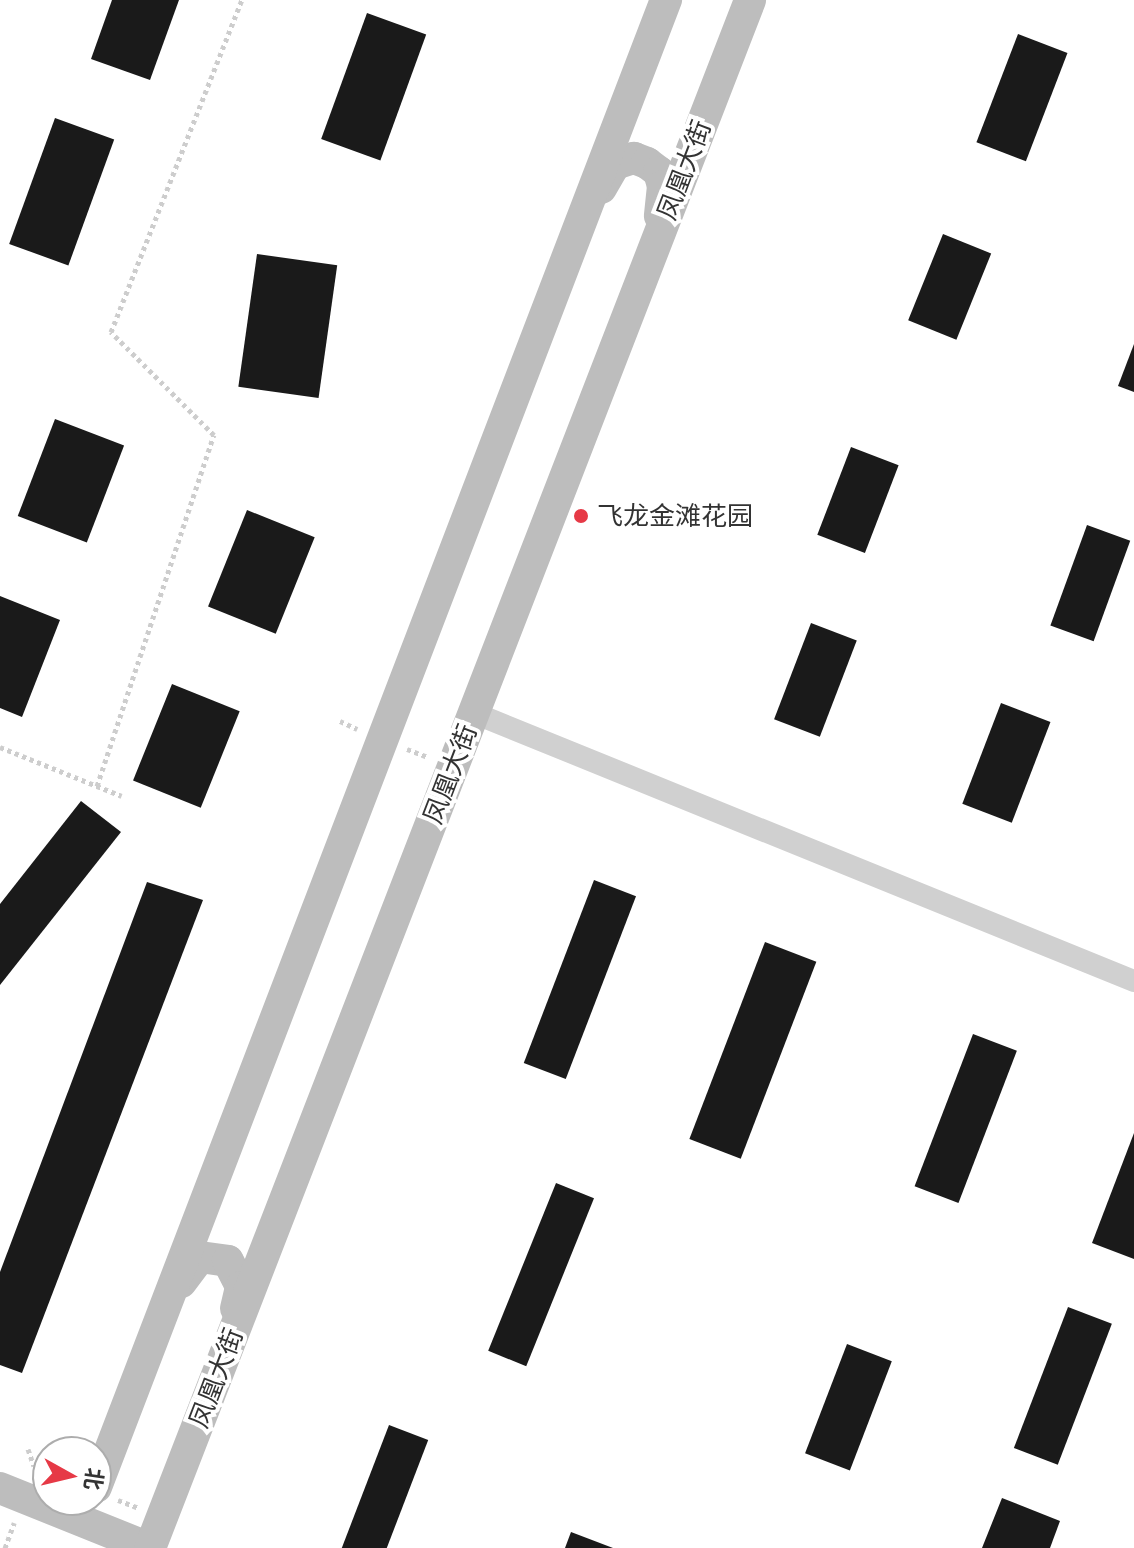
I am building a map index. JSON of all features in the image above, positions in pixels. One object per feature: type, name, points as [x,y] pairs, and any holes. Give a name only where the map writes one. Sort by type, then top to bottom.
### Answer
[{"type":"main road","points":[[112,1445],[666,0]]},
{"type":"main road","name":"凤凰大街","points":[[150,1548],[750,0]]},
{"type":"main road","points":[[577,232],[615,164],[634,158],[659,172],[664,200],[650,258]]},
{"type":"main road","points":[[155,1333],[188,1269],[200,1257],[213,1255],[237,1270],[241,1287],[227,1351]]},
{"type":"main road","points":[[0,1488],[150,1548]]},
{"type":"street","points":[[474,713],[1134,981]]},
{"type":"path","points":[[97,786],[214,435],[111,332],[242,0]]},
{"type":"path","points":[[340,721],[369,733]]},
{"type":"path","points":[[398,745],[442,763]]},
{"type":"path","points":[[0,747],[122,796]]},
{"type":"path","points":[[28,1449],[32,1460]]},
{"type":"building","points":[[112,0],[179,0],[150,80],[91,59]]},
{"type":"building","points":[[367,13],[426,35],[380,160],[321,139]]},
{"type":"building","points":[[1018,34],[1067,53],[1026,161],[976,142]]},
{"type":"building","points":[[55,118],[114,140],[68,265],[9,244]]},
{"type":"building","points":[[943,234],[991,253],[956,340],[908,320]]},
{"type":"building","points":[[257,254],[337,265],[319,398],[238,387]]},
{"type":"building","points":[[1134,344],[1134,392],[1118,386]]},
{"type":"building","points":[[55,419],[124,446],[87,543],[18,516]]},
{"type":"building","points":[[851,447],[899,465],[865,553],[817,535]]},
{"type":"building","points":[[247,510],[315,537],[276,634],[208,606]]},
{"type":"building","points":[[1087,525],[1130,541],[1094,641],[1050,626]]},
{"type":"building","points":[[0,596],[60,620],[22,717],[0,708]]},
{"type":"building","points":[[811,623],[857,641],[820,737],[774,719]]},
{"type":"building","points":[[172,684],[240,711],[201,808],[133,780]]},
{"type":"building","points":[[1001,703],[1050,722],[1012,823],[962,804]]},
{"type":"building","points":[[81,801],[121,832],[0,985],[0,904]]},
{"type":"building","points":[[594,880],[636,896],[566,1079],[524,1063]]},
{"type":"building","points":[[147,882],[203,900],[22,1373],[0,1365],[0,1272]]},
{"type":"building","points":[[765,942],[816,962],[741,1159],[689,1139]]},
{"type":"building","points":[[973,1034],[1017,1051],[958,1203],[915,1186]]},
{"type":"building","points":[[1134,1133],[1134,1259],[1092,1243]]},
{"type":"building","points":[[556,1183],[594,1198],[526,1366],[488,1351]]},
{"type":"building","points":[[1068,1307],[1112,1324],[1058,1465],[1014,1448]]},
{"type":"building","points":[[847,1344],[892,1361],[850,1470],[805,1453]]},
{"type":"building","points":[[389,1425],[428,1440],[387,1548],[342,1548]]},
{"type":"building","points":[[1002,1498],[1060,1521],[1050,1548],[982,1548]]},
{"type":"building","points":[[571,1532],[613,1548],[565,1548]]},
{"type":"place","name":"飞龙金滩花园","points":[[581,516]]}]
